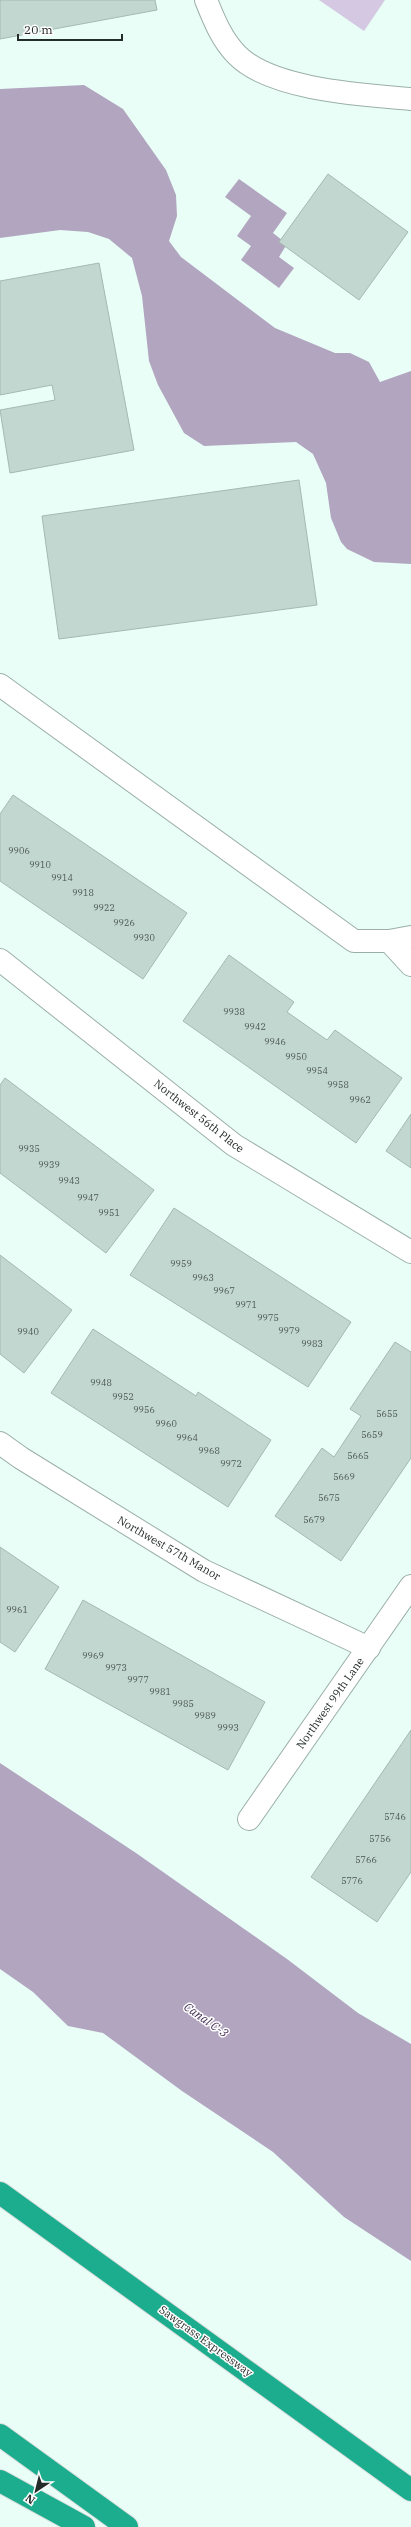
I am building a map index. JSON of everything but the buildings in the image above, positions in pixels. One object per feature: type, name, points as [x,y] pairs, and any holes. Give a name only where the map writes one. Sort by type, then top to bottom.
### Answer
[{"type":"highway","name":"Sawgrass Expressway","points":[[0,2193],[411,2490]]},
{"type":"highway","points":[[0,2435],[127,2527]]},
{"type":"highway","points":[[0,2481],[84,2527]]},
{"type":"street","points":[[206,0],[216,27],[238,56],[272,77],[343,94],[411,99]]},
{"type":"street","points":[[0,685],[354,941],[389,941],[411,937]]},
{"type":"street","points":[[389,941],[411,965]]},
{"type":"street","name":"Northwest 56th Place","points":[[0,960],[234,1145],[411,1252]]},
{"type":"street","name":"Northwest 57th Manor","points":[[0,1443],[21,1458],[204,1570],[369,1648]]},
{"type":"street","name":"Northwest 99th Lane","points":[[249,1819],[411,1586]]},
{"type":"shaded area","points":[[319,0],[385,0],[364,31]]},
{"type":"water","points":[[84,85],[123,109],[166,170],[176,195],[177,216],[169,241],[181,257],[275,328],[335,353],[350,353],[369,362],[380,382],[411,371],[411,564],[374,562],[347,549],[341,542],[331,518],[326,483],[313,454],[296,442],[204,446],[184,433],[158,385],[149,361],[142,296],[132,258],[109,239],[88,232],[60,230],[0,238],[0,89]]},
{"type":"water","points":[[239,179],[287,213],[273,233],[287,244],[279,257],[294,268],[279,288],[241,260],[251,246],[237,236],[251,216],[225,197]]},
{"type":"water","name":"Canal C-3","points":[[0,1763],[136,1853],[287,1959],[358,2013],[411,2044],[411,2261],[344,2217],[273,2152],[182,2091],[103,2033],[68,2026],[33,1992],[0,1969]]}]
